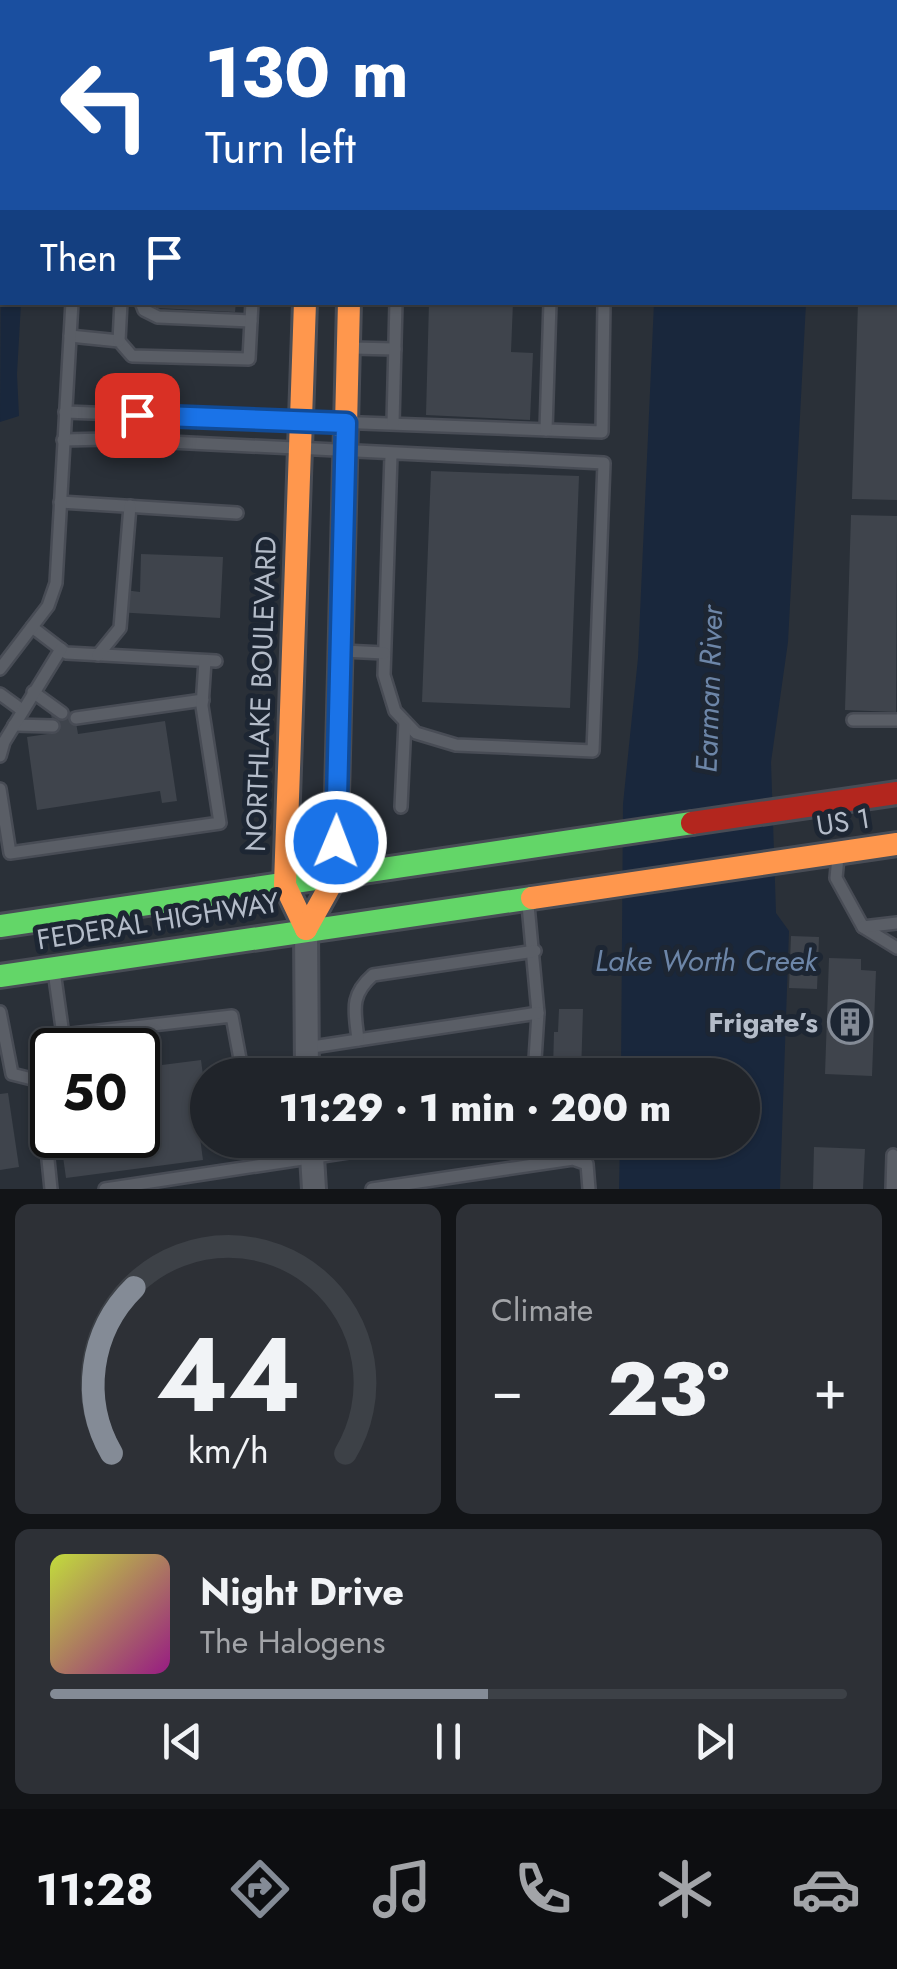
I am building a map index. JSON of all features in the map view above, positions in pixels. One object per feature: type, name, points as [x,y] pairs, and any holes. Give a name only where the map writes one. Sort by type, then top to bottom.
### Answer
[{"type":"main road","name":"NORTHLAKE BOULEVARD","points":[[305,305],[284,885],[306,929]]},
{"type":"main road","points":[[306,929],[335,876],[349,305]]},
{"type":"main road","points":[[838,852],[858,824],[897,794]]},
{"type":"main road","name":"FEDERAL HIGHWAY","points":[[0,926],[897,794]]},
{"type":"main road","name":"US 1","points":[[622,884],[897,844]]},
{"type":"main road","name":"FEDERAL HIGHWAY","points":[[0,976],[622,884]]},
{"type":"street","points":[[306,929],[306,1058]]},
{"type":"street","points":[[312,1158],[314,1189]]},
{"type":"lane","points":[[0,669],[48,606],[56,583],[72,305]]},
{"type":"lane","points":[[119,341],[121,305]]},
{"type":"lane","points":[[142,305],[158,318],[251,321]]},
{"type":"lane","points":[[70,336],[119,341],[132,356],[250,359],[252,305]]},
{"type":"lane","points":[[393,423],[396,305]]},
{"type":"lane","points":[[546,430],[550,305]]},
{"type":"lane","points":[[65,412],[602,432],[604,305]]},
{"type":"lane","points":[[348,348],[394,349]]},
{"type":"lane","points":[[63,440],[604,463],[593,750],[456,745],[416,733],[394,711],[384,675],[391,454]]},
{"type":"lane","points":[[60,502],[236,513]]},
{"type":"lane","points":[[98,654],[120,628],[130,506]]},
{"type":"lane","points":[[0,789],[10,853],[220,822],[202,700],[210,661],[66,653],[32,627]]},
{"type":"lane","points":[[0,756],[22,710],[61,648]]},
{"type":"lane","points":[[341,650],[384,652]]},
{"type":"lane","points":[[33,692],[62,713]]},
{"type":"lane","points":[[0,694],[22,710]]},
{"type":"lane","points":[[76,718],[202,700]]},
{"type":"lane","points":[[853,720],[897,720]]},
{"type":"lane","points":[[401,807],[405,722]]},
{"type":"lane","points":[[14,725],[53,726]]},
{"type":"lane","points":[[838,852],[836,878],[863,926],[897,948]]},
{"type":"lane","points":[[527,897],[535,951],[535,1058]]},
{"type":"lane","points":[[863,926],[897,923]]},
{"type":"lane","points":[[358,1040],[355,1002],[359,987],[373,975],[535,951]]},
{"type":"lane","points":[[54,967],[62,1028]]},
{"type":"lane","points":[[0,1012],[12,1074],[30,1078]]},
{"type":"lane","points":[[306,1048],[538,1013]]},
{"type":"lane","points":[[125,1028],[232,1016],[239,1058]]},
{"type":"lane","points":[[892,1189],[893,1155]]},
{"type":"lane","points":[[48,1158],[51,1189]]},
{"type":"lane","points":[[105,1189],[265,1158]]},
{"type":"lane","points":[[372,1189],[573,1159],[587,1164],[590,1189]]},
{"type":"water","points":[[1,305],[21,305],[19,416],[0,422]]},
{"type":"water","name":"Lake Worth Creek","points":[[654,305],[806,305],[788,642],[771,762],[776,913],[789,931],[780,1189],[619,1189],[620,1158],[760,1158],[760,1058],[621,1058],[623,804],[638,658]]},
{"type":"building","points":[[157,305],[236,305],[235,312]]},
{"type":"building","points":[[429,305],[513,305],[511,352],[533,353],[530,420],[426,415]]},
{"type":"building","points":[[858,305],[897,305],[897,500],[852,499]]},
{"type":"building","points":[[431,471],[579,476],[570,708],[422,702]]},
{"type":"building","points":[[851,515],[897,516],[896,712],[845,710]]},
{"type":"building","points":[[141,554],[223,557],[220,618],[115,612],[117,589],[140,592]]},
{"type":"building","points":[[74,711],[78,734],[165,721],[177,801],[162,803],[160,791],[37,810],[27,737],[54,733],[51,714]]},
{"type":"building","points":[[791,936],[819,937],[817,989],[789,988]]},
{"type":"building","name":"Frigate’s","points":[[829,958],[861,959],[861,970],[876,971],[872,1076],[825,1074]]},
{"type":"building","points":[[559,1009],[583,1009],[582,1058],[553,1058],[554,1032],[558,1032]]},
{"type":"building","points":[[190,1061],[190,1158],[203,1160],[66,1178],[63,1158],[160,1158],[160,1065]]},
{"type":"building","points":[[8,1093],[19,1167],[0,1170],[0,1094]]},
{"type":"building","points":[[814,1147],[865,1149],[863,1189],[813,1189]]},
{"type":"traffic: fast","points":[[0,926],[692,823]]},
{"type":"traffic: fast","points":[[0,976],[532,898]]},
{"type":"traffic: slow","points":[[305,305],[285,885],[306,929]]},
{"type":"traffic: slow","points":[[306,929],[335,877],[349,305]]},
{"type":"traffic: slow","points":[[532,898],[897,844]]},
{"type":"traffic: jam","points":[[692,823],[897,793]]},
{"type":"place","name":"Frigate’s","points":[[850,1022]]},
{"type":"route","points":[[137,415],[346,423],[336,842]]},
{"type":"water label","name":"Earman River","points":[[709,689]]}]
